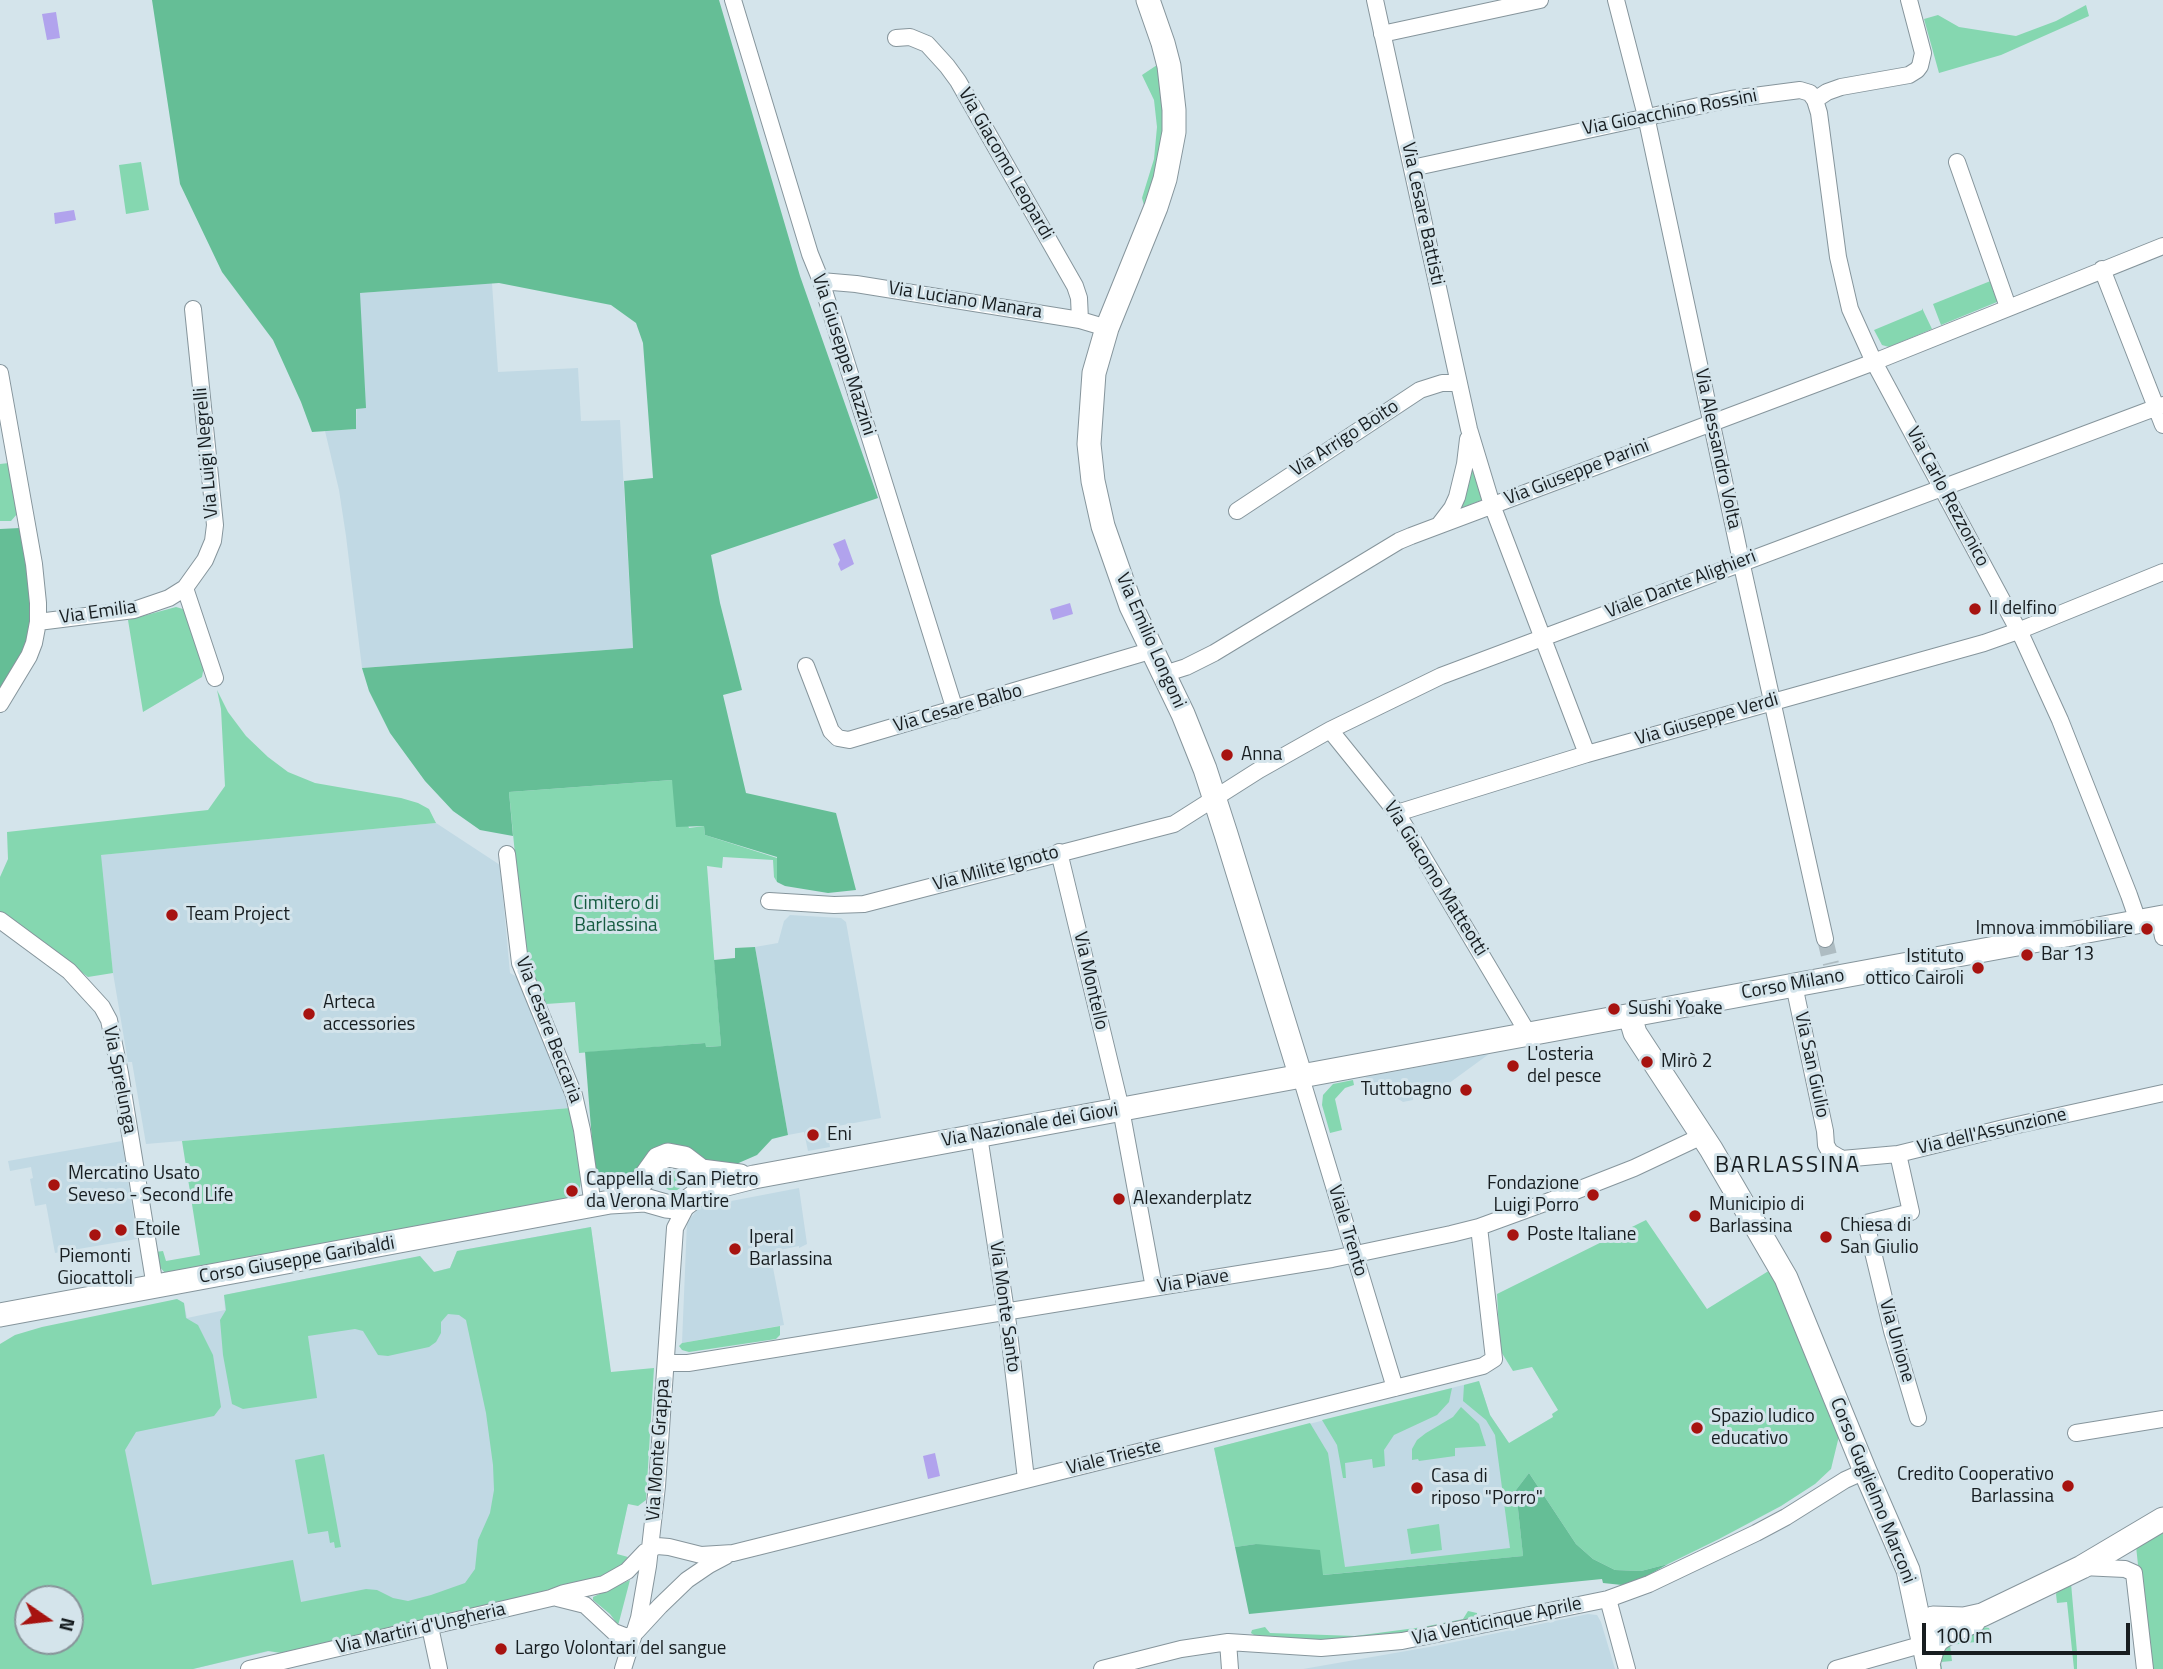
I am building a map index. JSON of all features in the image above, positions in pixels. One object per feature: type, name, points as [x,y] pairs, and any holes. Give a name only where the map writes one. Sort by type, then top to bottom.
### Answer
[{"type":"main road","name":"Via Emilio Longoni","points":[[1148,0],[1168,66],[1174,132],[1165,179],[1156,207],[1107,328],[1094,373],[1088,444],[1093,481],[1103,526],[1130,606],[1183,714],[1215,799],[1300,1074]]},
{"type":"main road","name":"Corso Milano","points":[[1300,1074],[1529,1035],[1794,985],[1832,971],[2156,923]]},
{"type":"main road","name":"Corso Guglielmo Marconi","points":[[1630,1016],[1635,1033],[1707,1142],[1786,1278],[1864,1471],[1901,1551],[1914,1594],[1924,1643]]},
{"type":"main road","name":"Via Nazionale dei Giovi","points":[[601,1204],[645,1200],[676,1207],[703,1190],[760,1176],[1300,1074]]},
{"type":"main road","name":"Via Nazionale dei Giovi","points":[[601,1204],[640,1182],[658,1159],[668,1155],[679,1156],[699,1170],[760,1176]]},
{"type":"main road","points":[[691,1199],[698,1185],[697,1174],[692,1165]]},
{"type":"main road","points":[[648,1172],[647,1188],[652,1198],[661,1204]]},
{"type":"main road","name":"Corso Giuseppe Garibaldi","points":[[0,1315],[601,1204]]},
{"type":"main road","points":[[1949,1625],[1933,1618],[1928,1620],[1924,1643],[1933,1647],[1949,1625],[1982,1615],[2081,1567],[2163,1519]]},
{"type":"main road","points":[[1914,1594],[1949,1625]]},
{"type":"street","name":"Via Giuseppe Mazzini","points":[[733,0],[810,254],[821,281],[955,710]]},
{"type":"street","name":"Via Cesare Battisti","points":[[1375,0],[1469,429],[1492,505],[1587,754]]},
{"type":"street","points":[[1382,34],[1540,0]]},
{"type":"street","name":"Via Alessandro Volta","points":[[1616,0],[1646,116],[1825,939]]},
{"type":"street","points":[[1815,100],[1841,87],[1909,75],[1917,70],[1923,61],[1922,44],[1909,0]]},
{"type":"street","name":"Via Giacomo Leopardi","points":[[896,38],[910,37],[927,44],[958,81],[1075,286],[1079,298],[1080,320]]},
{"type":"street","name":"Via Gioacchino Rossini","points":[[1412,168],[1731,99],[1800,90],[1810,93],[1815,100]]},
{"type":"street","name":"Via Carlo Rezzonico","points":[[1815,100],[1845,293],[1859,331],[2018,631],[2060,720],[2129,895],[2156,923]]},
{"type":"street","points":[[1957,162],[2008,307]]},
{"type":"street","name":"Via Giuseppe Parini","points":[[1164,674],[1206,658],[1399,541],[1874,362],[2163,246]]},
{"type":"street","points":[[2102,269],[2159,407],[2163,425]]},
{"type":"street","name":"Via Luciano Manara","points":[[821,281],[856,284],[1080,320],[1107,328]]},
{"type":"street","name":"Via Luigi Negrelli","points":[[185,589],[205,560],[213,541],[215,524],[193,309]]},
{"type":"street","points":[[0,373],[34,564],[38,603],[34,643],[0,704]]},
{"type":"street","name":"Via Arrigo Boito","points":[[1237,511],[1420,390],[1442,383],[1459,383]]},
{"type":"street","name":"Viale Dante Alighieri","points":[[1215,799],[1259,770],[1330,730],[1441,676],[2159,407]]},
{"type":"street","name":"Via Cesare Battisti","points":[[1438,525],[1452,509],[1457,497],[1469,429]]},
{"type":"street","name":"Via Giuseppe Verdi","points":[[1397,813],[1587,754],[1908,665],[2018,631],[2163,572]]},
{"type":"street","points":[[185,589],[215,678]]},
{"type":"street","name":"Via Emilia","points":[[38,622],[134,610],[169,598],[185,589]]},
{"type":"street","name":"Via Cesare Balbo","points":[[806,666],[831,731],[844,740],[955,710],[1153,650]]},
{"type":"street","name":"Via Giacomo Matteotti","points":[[1330,730],[1397,813],[1529,1035]]},
{"type":"street","name":"Via Milite Ignoto","points":[[769,901],[863,904],[1174,824],[1215,799]]},
{"type":"street","name":"Via Montello","points":[[1059,852],[1121,1109],[1154,1288]]},
{"type":"street","name":"Via Cesare Beccaria","points":[[507,854],[520,962],[578,1107],[601,1204]]},
{"type":"street","name":"Via Sprelunga","points":[[0,920],[69,971],[102,1007],[109,1020],[155,1287]]},
{"type":"street","name":"Via San Giulio","points":[[1794,985],[1826,1145]]},
{"type":"street","name":"Viale Trento","points":[[1300,1074],[1395,1388]]},
{"type":"street","name":"Via dell'Assunzione","points":[[1826,1145],[1835,1156],[1846,1160],[1898,1154],[2163,1093]]},
{"type":"street","name":"Via Monte Santo","points":[[979,1136],[1006,1311],[1026,1479]]},
{"type":"street","name":"Via Piave","points":[[666,1363],[688,1363],[1354,1255],[1479,1227],[1707,1142]]},
{"type":"street","name":"Via Unione","points":[[1898,1154],[1911,1212],[1866,1223],[1892,1331],[1918,1418]]},
{"type":"street","name":"Via Monte Grappa","points":[[625,1662],[627,1635],[643,1600],[651,1548],[676,1227],[683,1209],[691,1199]]},
{"type":"street","points":[[661,1204],[676,1227]]},
{"type":"street","name":"Viale Trieste","points":[[627,1635],[687,1580],[709,1564],[733,1553],[1483,1366],[1494,1359],[1479,1227]]},
{"type":"street","points":[[2076,1433],[2163,1419]]},
{"type":"street","name":"Via Venticinque Aprile","points":[[1102,1669],[1181,1649],[1228,1642],[1321,1648],[1402,1641],[1608,1599],[1649,1584],[1786,1517],[1864,1471]]},
{"type":"street","points":[[653,1530],[656,1540],[669,1547]]},
{"type":"street","name":"Viale Trieste","points":[[651,1548],[669,1547],[697,1555],[733,1553]]},
{"type":"street","name":"Via Martiri d'Ungheria","points":[[249,1669],[598,1586],[616,1579],[651,1548]]},
{"type":"street","points":[[2081,1567],[2125,1569],[2134,1573],[2145,1669]]},
{"type":"street","name":"Via Martiri d'Ungheria","points":[[551,1598],[585,1605],[627,1635]]},
{"type":"street","points":[[1608,1599],[1628,1669]]},
{"type":"street","points":[[430,1627],[439,1669]]},
{"type":"street","points":[[1228,1642],[1230,1669]]},
{"type":"street","points":[[1836,1669],[1924,1643]]},
{"type":"shaded area","points":[[56,12],[60,38],[47,40],[42,14]]},
{"type":"shaded area","points":[[74,210],[76,220],[55,224],[54,213]]},
{"type":"shaded area","points":[[492,283],[498,372],[578,368],[581,421],[620,420],[633,648],[362,668],[339,490],[325,431],[356,429],[360,293]]},
{"type":"shaded area","points":[[845,539],[854,564],[841,571],[838,564],[840,560],[833,544]]},
{"type":"shaded area","points":[[1070,603],[1073,614],[1053,620],[1050,609]]},
{"type":"shaded area","points":[[436,823],[500,865],[510,973],[517,977],[570,1108],[146,1144],[132,1062],[128,1062],[113,973],[100,855]]},
{"type":"shaded area","points":[[790,915],[841,918],[846,922],[881,1118],[827,1128],[830,1147],[808,1151],[804,1132],[788,1135],[755,947],[778,943],[784,921]]},
{"type":"shaded area","points":[[1489,1054],[1441,1089],[1413,1094],[1413,1100],[1403,1102],[1365,1077]]},
{"type":"shaded area","points":[[122,1141],[137,1239],[55,1253],[46,1204],[35,1206],[30,1179],[33,1178],[31,1167],[10,1171],[8,1161]]},
{"type":"shaded area","points":[[799,1188],[807,1244],[799,1248],[770,1252],[784,1325],[682,1343],[687,1222],[700,1207]]},
{"type":"shaded area","points":[[591,1227],[628,1503],[613,1571],[193,1669],[0,1669],[0,1351],[177,1299],[184,1303],[187,1318],[225,1310],[224,1295],[420,1256],[434,1272],[450,1268],[457,1251]]},
{"type":"shaded area","points":[[1479,1381],[1490,1415],[1529,1473],[1516,1490],[1523,1556],[1322,1575],[1256,1544],[1235,1547],[1214,1448]]},
{"type":"shaded area","points":[[935,1453],[940,1476],[928,1479],[923,1456]]},
{"type":"shaded area","points":[[1588,1614],[1597,1615],[1601,1622],[1615,1669],[1303,1669],[1435,1646]]},
{"type":"green space","points":[[152,0],[719,0],[800,276],[878,498],[711,555],[742,690],[723,695],[746,793],[836,813],[856,890],[828,893],[785,886],[777,882],[777,857],[705,835],[704,826],[676,827],[672,780],[509,792],[513,836],[480,830],[453,811],[425,781],[390,733],[369,691],[362,668],[633,648],[624,481],[653,478],[643,343],[636,323],[611,305],[499,283],[360,293],[366,408],[356,409],[356,429],[312,432],[273,340],[222,272],[180,184]]},
{"type":"green space","points":[[2086,5],[2089,16],[2001,55],[1939,73],[1924,19],[1938,15],[1959,27],[2016,36],[2056,21]]},
{"type":"green space","points":[[1157,65],[1164,98],[1162,151],[1145,209],[1142,198],[1154,159],[1157,127],[1154,100],[1142,75]]},
{"type":"green space","points":[[141,162],[149,210],[126,214],[119,165]]},
{"type":"green space","points":[[1993,280],[1997,302],[1941,325],[1933,304]]},
{"type":"green space","points":[[1922,308],[1932,329],[1889,347],[1882,345],[1874,330]]},
{"type":"green space","points":[[9,463],[17,514],[11,521],[0,521],[0,464]]},
{"type":"green space","points":[[1472,468],[1482,500],[1461,508]]},
{"type":"green space","points":[[20,528],[32,597],[30,639],[0,691],[0,529]]},
{"type":"green space","points":[[176,607],[186,613],[204,666],[202,677],[143,712],[128,620]]},
{"type":"green space","points":[[217,690],[228,712],[246,736],[288,772],[315,783],[418,803],[429,809],[436,823],[101,855],[113,973],[88,977],[0,912],[0,877],[8,859],[7,832],[208,810],[225,786],[221,709]]},
{"type":"green space","name":"Cimitero di Barlassina","points":[[672,780],[689,828],[704,826],[705,835],[777,858],[777,882],[773,860],[723,857],[722,868],[707,866],[721,1046],[705,1047],[705,1043],[579,1053],[575,1002],[546,1004],[525,959],[509,792]]},
{"type":"green space","points":[[755,947],[788,1135],[772,1139],[757,1155],[734,1165],[721,1167],[686,1151],[624,1183],[607,1183],[601,1180],[594,1166],[585,1052],[705,1043],[706,1047],[721,1046],[714,960],[735,958],[735,948]]},
{"type":"green space","points":[[1353,1080],[1354,1085],[1345,1088],[1335,1099],[1342,1130],[1330,1133],[1322,1105],[1323,1095],[1333,1084]]},
{"type":"green space","points":[[570,1108],[581,1181],[575,1199],[166,1274],[158,1265],[155,1252],[163,1251],[166,1261],[200,1255],[182,1141]]},
{"type":"green space","points":[[673,1171],[680,1174],[683,1181],[680,1188],[673,1191],[666,1188],[663,1181],[666,1174]]},
{"type":"green space","points":[[1646,1220],[1707,1309],[1775,1267],[1839,1436],[1831,1469],[1815,1484],[1781,1506],[1719,1539],[1668,1564],[1641,1571],[1615,1570],[1593,1559],[1576,1544],[1529,1473],[1516,1490],[1523,1556],[1322,1575],[1256,1544],[1235,1547],[1214,1448],[1310,1423],[1328,1453],[1345,1567],[1510,1548],[1495,1435],[1486,1420],[1463,1401],[1464,1385],[1479,1381],[1490,1415],[1509,1443],[1553,1417],[1552,1414],[1558,1410],[1532,1367],[1513,1371],[1500,1350],[1497,1294]]},
{"type":"green space","points":[[591,1227],[611,1372],[654,1368],[646,1500],[638,1506],[628,1504],[617,1554],[628,1557],[618,1569],[589,1581],[281,1653],[268,1651],[193,1669],[0,1669],[0,1344],[15,1335],[42,1327],[177,1299],[184,1303],[186,1318],[198,1325],[213,1355],[221,1407],[214,1416],[136,1432],[125,1450],[152,1585],[293,1560],[301,1602],[366,1589],[408,1601],[465,1583],[475,1569],[478,1540],[490,1513],[494,1490],[486,1413],[466,1320],[459,1315],[448,1314],[441,1322],[441,1333],[436,1342],[429,1347],[388,1356],[378,1355],[363,1331],[355,1329],[308,1336],[317,1398],[243,1409],[232,1404],[220,1320],[226,1310],[224,1295],[420,1256],[434,1272],[450,1268],[457,1251]]},
{"type":"green space","points":[[780,1326],[780,1335],[776,1339],[689,1352],[679,1346],[682,1343]]},
{"type":"green space","points":[[1452,1388],[1449,1402],[1437,1415],[1394,1435],[1384,1450],[1385,1466],[1373,1468],[1372,1459],[1345,1463],[1346,1478],[1343,1478],[1337,1445],[1322,1420]]},
{"type":"green space","points":[[1461,1407],[1479,1424],[1486,1446],[1455,1448],[1455,1456],[1412,1460],[1412,1449],[1417,1440],[1453,1417]]},
{"type":"green space","points":[[324,1454],[341,1547],[335,1548],[334,1542],[330,1543],[328,1531],[308,1534],[295,1460]]},
{"type":"green space","points":[[1529,1473],[1576,1544],[1593,1559],[1615,1570],[1641,1571],[1668,1564],[1647,1576],[1622,1585],[1603,1583],[1602,1579],[1249,1614],[1235,1547],[1256,1544],[1320,1550],[1323,1575],[1523,1556],[1516,1490]]},
{"type":"green space","points":[[1439,1524],[1442,1550],[1411,1554],[1407,1529]]},
{"type":"green space","points":[[2163,1530],[2163,1669],[2149,1669],[2136,1546]]},
{"type":"green space","points":[[630,1580],[618,1625],[593,1597]]},
{"type":"green space","points":[[2071,1583],[2077,1669],[2074,1669],[2067,1602],[2057,1603],[2056,1594]]},
{"type":"green space","points":[[1468,1611],[1477,1613],[1477,1619],[1381,1637],[1316,1641],[1251,1633],[1252,1630],[1265,1627],[1270,1633],[1355,1636],[1463,1619]]},
{"type":"green space","points":[[1983,1627],[1989,1628],[1993,1640],[1950,1645],[1952,1661],[1941,1662],[1944,1648]]},
{"type":"tunnel","points":[[1825,939],[1831,964]]},
{"type":"place","name":"Il delfino","points":[[1975,609]]},
{"type":"place","name":"Anna","points":[[1227,755]]},
{"type":"place","name":"Team Project","points":[[172,915]]},
{"type":"place","name":"Imnova immobiliare","points":[[2147,929]]},
{"type":"place","name":"Bar 13","points":[[2027,955]]},
{"type":"place","name":"Istituto ottico Cairoli","points":[[1978,968]]},
{"type":"place","name":"Sushi Yoake","points":[[1614,1009]]},
{"type":"place","name":"Arteca accessories","points":[[309,1014]]},
{"type":"place","name":"Mirò 2","points":[[1647,1062]]},
{"type":"place","name":"L'osteria del pesce","points":[[1513,1066]]},
{"type":"place","name":"Tuttobagno","points":[[1466,1090]]},
{"type":"place","name":"Eni","points":[[813,1135]]},
{"type":"place","name":"Mercatino Usato Seveso - Second Life","points":[[54,1185]]},
{"type":"place","name":"Cappella di San Pietro da Verona Martire","points":[[572,1191]]},
{"type":"place","name":"Fondazione Luigi Porro","points":[[1593,1195]]},
{"type":"place","name":"Alexanderplatz","points":[[1119,1199]]},
{"type":"place","name":"Municipio di Barlassina","points":[[1695,1216]]},
{"type":"place","name":"Etoile","points":[[121,1230]]},
{"type":"place","name":"Piemonti Giocattoli","points":[[95,1235]]},
{"type":"place","name":"Poste Italiane","points":[[1513,1235]]},
{"type":"place","name":"Chiesa di San Giulio","points":[[1826,1237]]},
{"type":"place","name":"Iperal Barlassina","points":[[735,1249]]},
{"type":"place","name":"Spazio ludico educativo","points":[[1697,1428]]},
{"type":"place","name":"Credito Cooperativo Barlassina","points":[[2068,1486]]},
{"type":"place","name":"Casa di riposo \"Porro\"","points":[[1417,1488]]},
{"type":"place","name":"Largo Volontari del sangue","points":[[501,1649]]},
{"type":"district","name":"BARLASSINA","points":[[1788,1166]]}]
